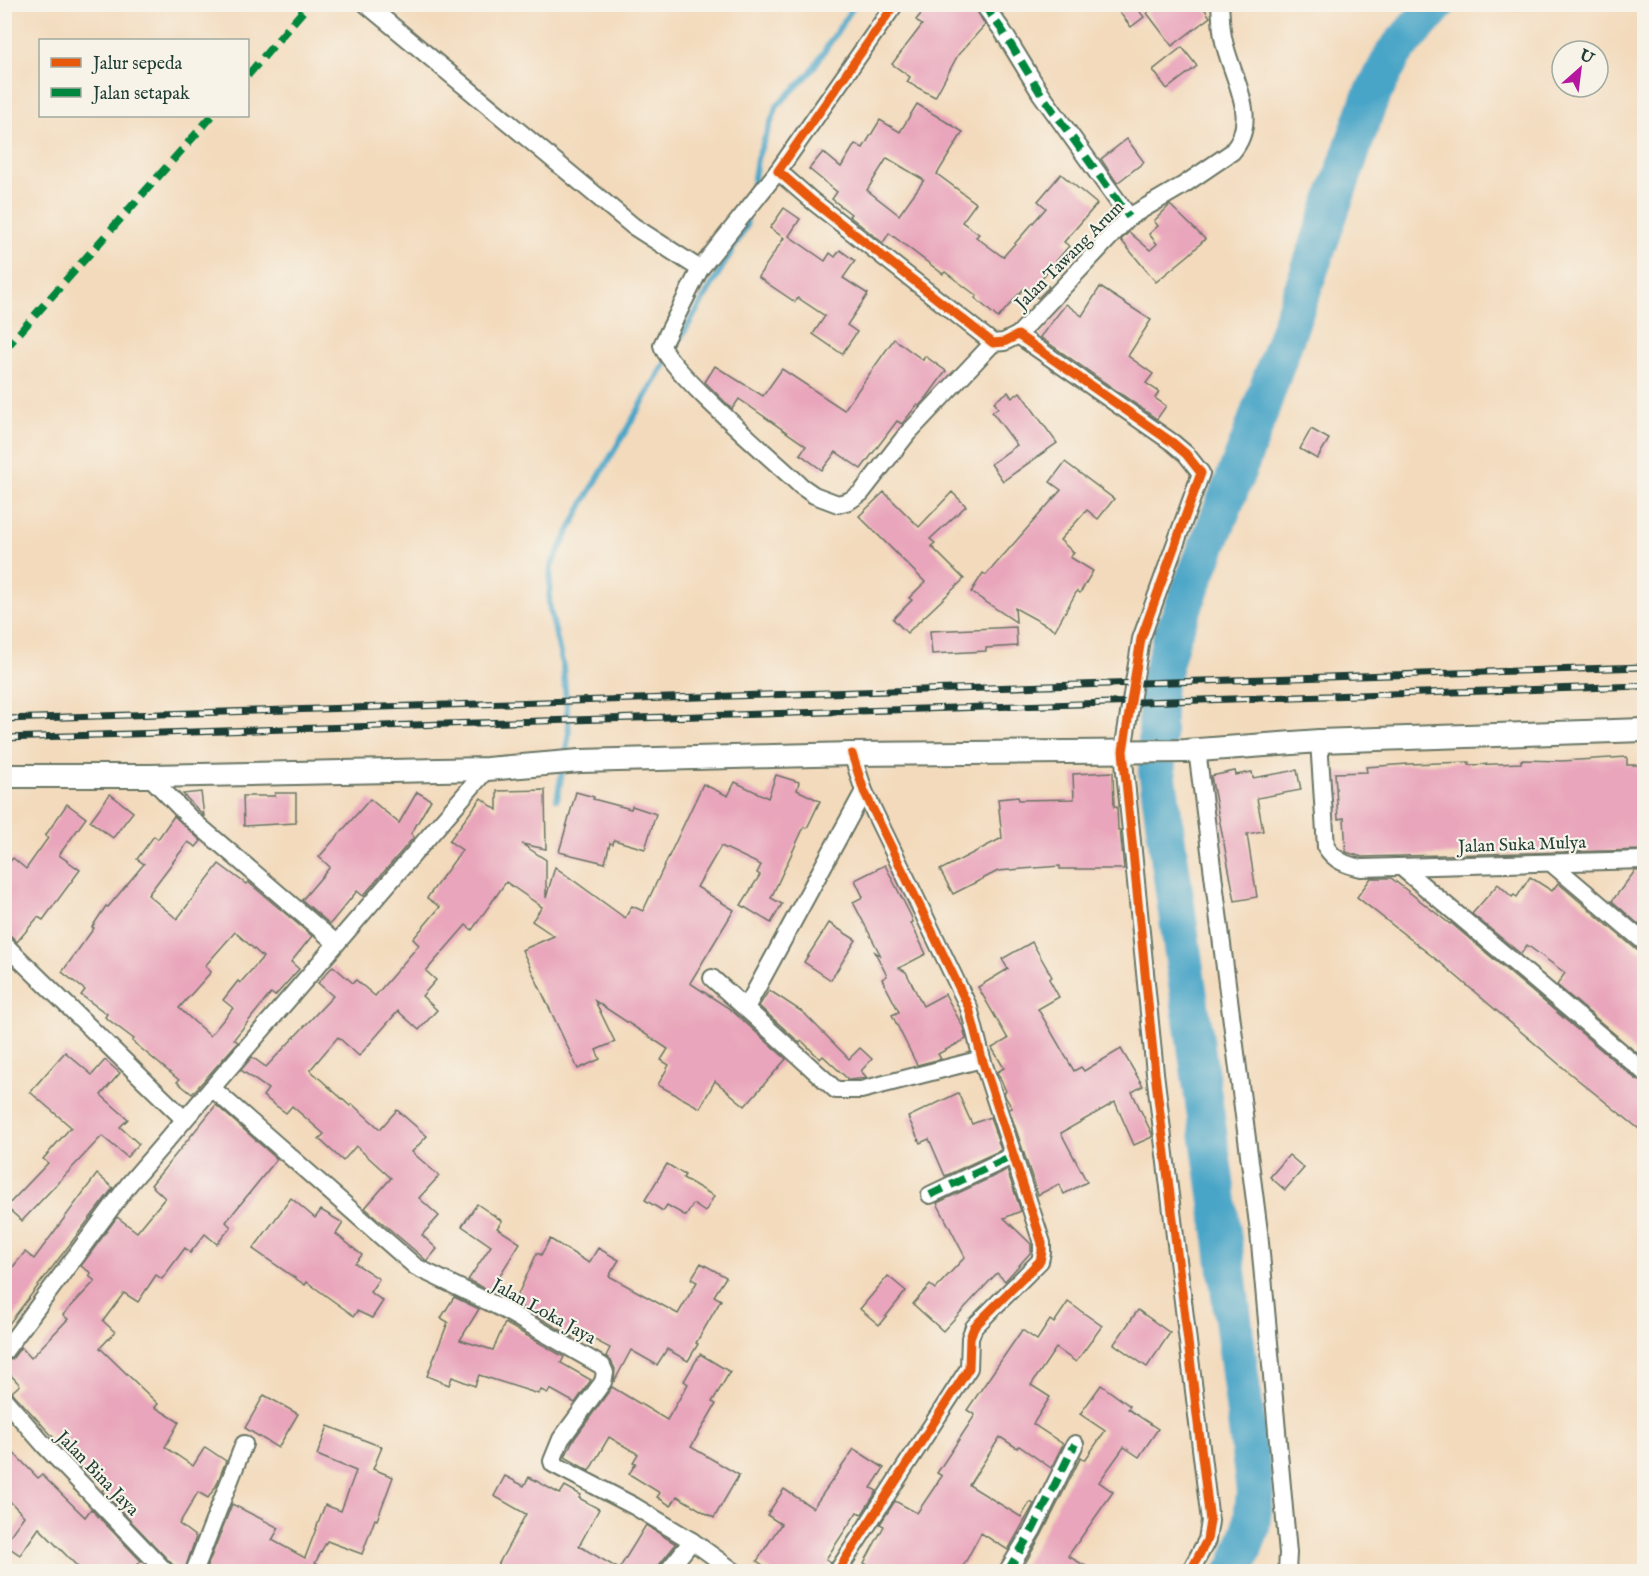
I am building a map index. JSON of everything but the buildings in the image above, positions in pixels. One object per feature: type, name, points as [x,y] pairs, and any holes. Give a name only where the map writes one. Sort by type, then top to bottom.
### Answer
[{"type":"main road","points":[[4,776],[149,776],[487,769],[580,761],[852,754],[1191,750],[1319,741],[1644,730]]},
{"type":"street","points":[[366,4],[633,226],[700,269]]},
{"type":"street","points":[[895,4],[794,150],[700,269],[662,345],[664,352],[676,367],[705,397],[801,486],[814,495],[838,504],[849,501],[861,493],[907,434],[993,343],[1005,342],[1018,335],[1173,443],[1201,473],[1141,639],[1129,751],[1155,1073],[1210,1521],[1208,1540],[1190,1572]]},
{"type":"street","points":[[983,4],[1002,30],[1041,94],[1129,217]]},
{"type":"street","name":"Jalan Tawang Arum","points":[[1018,335],[1129,217],[1182,186],[1232,152],[1242,137],[1246,114],[1223,38],[1220,4]]},
{"type":"street","points":[[777,171],[993,343]]},
{"type":"street","name":"Jalan Suka Mulya","points":[[1319,741],[1324,838],[1331,856],[1353,867],[1644,860]]},
{"type":"street","points":[[1191,750],[1259,1232],[1288,1553],[1287,1572]]},
{"type":"street","points":[[844,1569],[969,1368],[970,1338],[974,1327],[1040,1261],[1042,1252],[1042,1242],[982,1059],[969,1008],[864,791],[852,754]]},
{"type":"street","points":[[4,1352],[129,1184],[487,769]]},
{"type":"street","points":[[149,776],[190,818],[336,943]]},
{"type":"street","points":[[746,1008],[864,791]]},
{"type":"street","points":[[1551,863],[1644,942]]},
{"type":"street","points":[[1401,867],[1644,1072]]},
{"type":"street","points":[[4,944],[184,1119]]},
{"type":"street","points":[[712,978],[836,1090],[861,1090],[982,1059]]},
{"type":"street","name":"Jalan Loka Jaya","points":[[212,1088],[416,1267],[499,1307],[602,1366],[605,1373],[603,1382],[561,1439],[552,1461],[553,1464],[634,1506],[692,1541],[735,1572]]},
{"type":"street","points":[[930,1195],[1014,1155]]},
{"type":"street","name":"Jalan Bina Jaya","points":[[4,1398],[45,1446],[166,1572]]},
{"type":"street","points":[[194,1572],[244,1444]]},
{"type":"street","points":[[1007,1572],[1033,1529],[1075,1444]]},
{"type":"street","points":[[667,1572],[692,1541]]},
{"type":"waterway","points":[[751,197],[757,159],[777,106],[810,73],[855,4]]},
{"type":"waterway","points":[[1233,1572],[1237,1567],[1251,1528],[1255,1492],[1220,1216],[1157,771],[1157,690],[1172,636],[1250,439],[1369,101],[1394,53],[1437,4]]},
{"type":"waterway","points":[[565,757],[569,733],[563,667],[549,604],[551,566],[585,500],[746,227],[747,219]]},
{"type":"waterway","points":[[557,799],[563,767]]},
{"type":"railway","points":[[4,719],[1644,667]]},
{"type":"railway","points":[[4,738],[1644,686]]},
{"type":"marked path","points":[[249,74],[309,4]]},
{"type":"marked path","points":[[983,4],[1002,30],[1041,94],[1129,217]]},
{"type":"marked path","points":[[4,350],[211,117]]},
{"type":"marked path","points":[[930,1195],[1014,1155]]},
{"type":"marked path","points":[[1007,1572],[1033,1529],[1075,1444]]},
{"type":"cycle path","points":[[895,4],[778,171],[810,199],[993,343],[1004,342],[1018,335],[1173,443],[1186,454],[1201,473],[1141,639],[1123,751],[1155,1073],[1210,1521],[1207,1540],[1190,1572]]},
{"type":"cycle path","points":[[837,1572],[969,1368],[970,1338],[974,1327],[1040,1261],[1042,1252],[1042,1243],[982,1059],[969,1008],[864,791],[852,754]]}]
